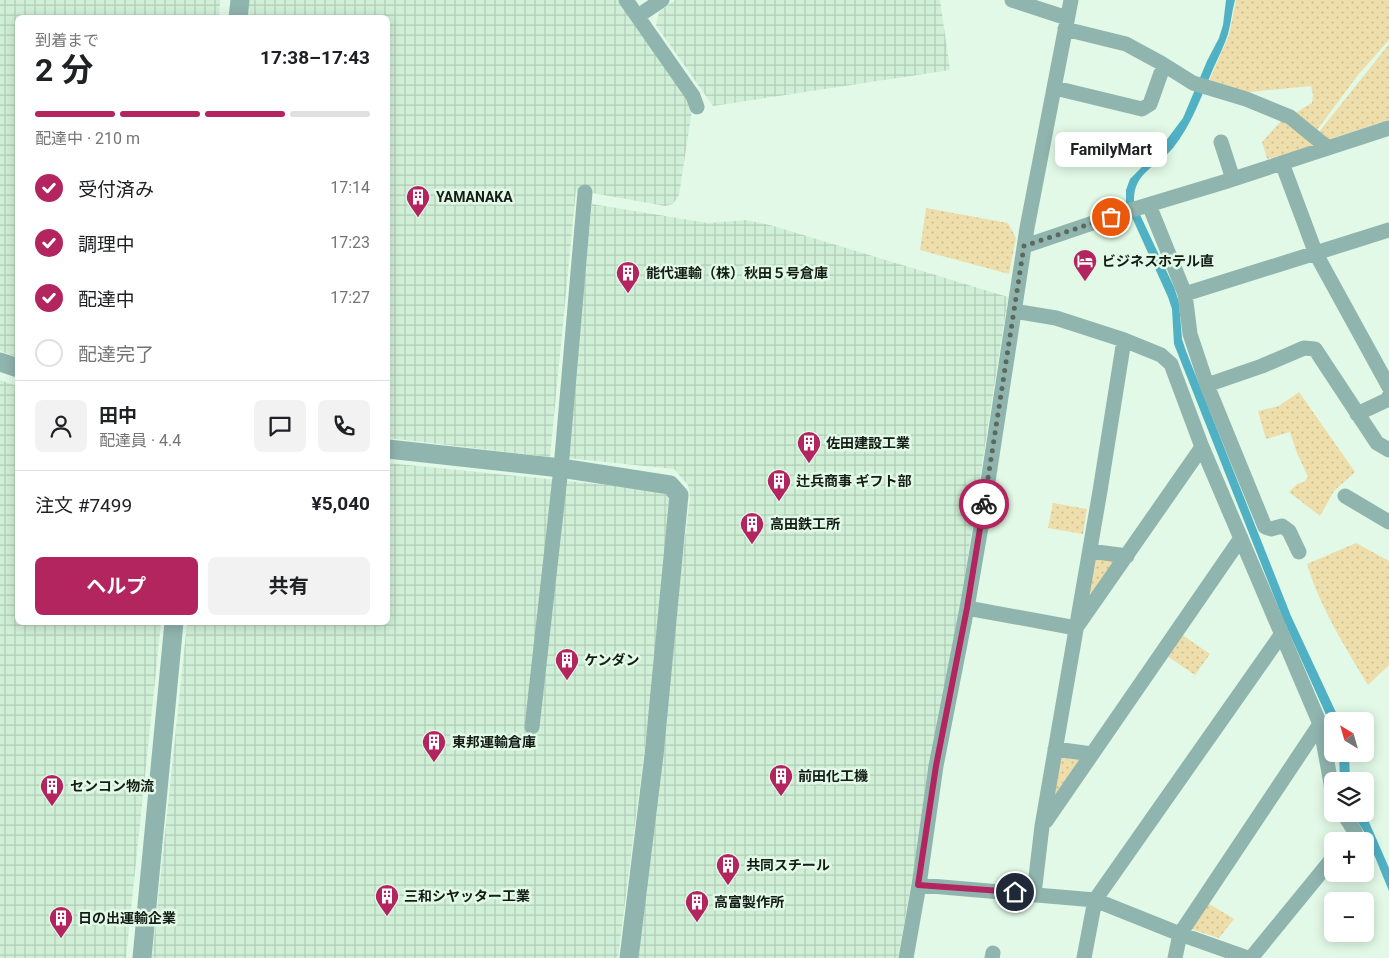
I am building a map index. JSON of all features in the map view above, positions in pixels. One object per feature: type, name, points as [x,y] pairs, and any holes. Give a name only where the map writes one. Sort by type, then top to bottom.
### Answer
[{"type":"street","points":[[238,15],[240,0]]},
{"type":"street","points":[[626,0],[693,96],[697,107]]},
{"type":"street","points":[[638,16],[662,0]]},
{"type":"street","points":[[1012,0],[1066,23],[1126,44],[1202,86],[1246,99],[1290,117],[1328,148]]},
{"type":"street","points":[[906,958],[936,766],[967,608],[1024,246],[1071,0]]},
{"type":"street","points":[[1055,88],[1142,109],[1150,104],[1161,73]]},
{"type":"street","points":[[1024,246],[1389,128]]},
{"type":"street","points":[[1221,142],[1233,179]]},
{"type":"street","points":[[1282,163],[1316,254],[1389,388]]},
{"type":"street","points":[[532,727],[561,468],[585,192]]},
{"type":"street","points":[[1140,208],[1185,294],[1190,334],[1207,385],[1265,526],[1271,529],[1282,526],[1289,531],[1299,552]]},
{"type":"street","points":[[1185,294],[1389,230]]},
{"type":"street","points":[[1014,311],[1056,318],[1124,340],[1161,355],[1172,364],[1202,447],[1320,724],[1329,772]]},
{"type":"street","points":[[1034,894],[1042,826],[1090,551],[1124,340]]},
{"type":"street","points":[[1207,385],[1262,366],[1304,348],[1315,349],[1377,444],[1389,450]]},
{"type":"street","points":[[0,362],[15,367]]},
{"type":"street","points":[[1357,414],[1389,400],[1389,396]]},
{"type":"street","points":[[1076,628],[1202,447]]},
{"type":"street","points":[[390,449],[561,468],[670,485],[679,495],[654,755],[629,958]]},
{"type":"street","points":[[1345,496],[1389,522]]},
{"type":"street","points":[[1042,826],[1241,538]]},
{"type":"street","points":[[1090,551],[1127,556]]},
{"type":"street","points":[[967,608],[1076,628]]},
{"type":"street","points":[[142,958],[174,625]]},
{"type":"street","points":[[1084,958],[1095,900],[1281,636]]},
{"type":"street","points":[[1176,958],[1180,934],[1320,724]]},
{"type":"street","points":[[1055,749],[1092,754]]},
{"type":"street","points":[[918,885],[1095,900],[1180,934],[1249,958],[1324,869]]},
{"type":"shaded area","points":[[0,0],[220,0],[219,15],[15,15],[15,356],[0,351]]},
{"type":"shaded area","points":[[249,0],[619,0],[688,97],[692,110],[679,195],[673,204],[665,206],[576,190],[550,457],[390,438],[390,15],[247,15]]},
{"type":"shaded area","points":[[675,0],[940,0],[950,70],[713,106],[656,25],[659,12]]},
{"type":"shaded area","points":[[1236,0],[1389,0],[1389,40],[1358,75],[1317,130],[1295,113],[1312,103],[1311,86],[1249,92],[1211,82],[1210,79],[1229,35]]},
{"type":"shaded area","points":[[1389,44],[1389,120],[1327,140],[1319,132]]},
{"type":"shaded area","points":[[1284,118],[1314,144],[1311,148],[1267,159],[1262,142]]},
{"type":"shaded area","points":[[592,204],[708,223],[746,220],[770,225],[1008,297],[956,633],[898,958],[634,958],[690,497],[688,485],[674,469],[567,458]]},
{"type":"shaded area","points":[[926,208],[1008,223],[1016,238],[1009,274],[920,250]]},
{"type":"shaded area","points":[[0,380],[15,385],[15,625],[161,625],[126,958],[0,958]]},
{"type":"shaded area","points":[[1299,392],[1355,472],[1334,491],[1320,516],[1289,492],[1308,477],[1290,432],[1266,439],[1258,411],[1279,406]]},
{"type":"shaded area","points":[[390,463],[657,490],[673,498],[658,643],[618,958],[152,958],[187,625],[390,625]]},
{"type":"shaded area","points":[[1053,503],[1087,509],[1083,534],[1048,528]]},
{"type":"shaded area","points":[[1356,543],[1389,561],[1389,665],[1368,685],[1326,611],[1307,564]]},
{"type":"shaded area","points":[[1095,557],[1116,560],[1094,593],[1089,594]]},
{"type":"shaded area","points":[[1181,634],[1210,654],[1195,675],[1167,656]]},
{"type":"shaded area","points":[[1062,757],[1079,760],[1057,795],[1055,793]]},
{"type":"shaded area","points":[[1206,902],[1234,919],[1219,938],[1188,928]]},
{"type":"water","points":[[1226,0],[1235,0],[1228,34],[1196,110],[1173,148],[1147,171],[1137,184],[1134,202],[1174,287],[1179,302],[1182,339],[1186,351],[1291,616],[1336,712],[1325,712],[1283,619],[1174,344],[1172,309],[1168,297],[1126,204],[1126,190],[1130,179],[1159,150],[1183,118],[1223,25]]},
{"type":"water","points":[[1339,762],[1349,762],[1350,772],[1340,772]]},
{"type":"water","points":[[1358,822],[1369,822],[1373,832],[1364,832]]},
{"type":"water","points":[[1374,834],[1389,868],[1389,891],[1374,854]]},
{"type":"way so far","points":[[984,504],[1024,246],[1111,217]]},
{"type":"place","name":"FamilyMart","points":[[1111,217]]},
{"type":"place","name":"YAMANAKA","points":[[418,218]]},
{"type":"place","name":"ビジネスホテル直","points":[[1085,282]]},
{"type":"place","name":"能代運輸（株）秋田５号倉庫","points":[[628,294]]},
{"type":"place","name":"佐田建設工業","points":[[809,464]]},
{"type":"place","name":"辻兵商事 ギフト部","points":[[779,502]]},
{"type":"place","name":"高田鉄工所","points":[[752,545]]},
{"type":"place","name":"ケンダン","points":[[567,681]]},
{"type":"place","name":"東邦運輸倉庫","points":[[434,763]]},
{"type":"place","name":"前田化工機","points":[[781,797]]},
{"type":"place","name":"センコン物流","points":[[52,807]]},
{"type":"place","name":"共同スチール","points":[[728,886]]},
{"type":"place","name":"三和シヤッター工業","points":[[387,917]]},
{"type":"place","name":"高富製作所","points":[[697,923]]},
{"type":"place","name":"日の出運輸企業","points":[[61,939]]},
{"type":"route","points":[[984,504],[967,608],[936,766],[918,885],[1015,892]]}]
